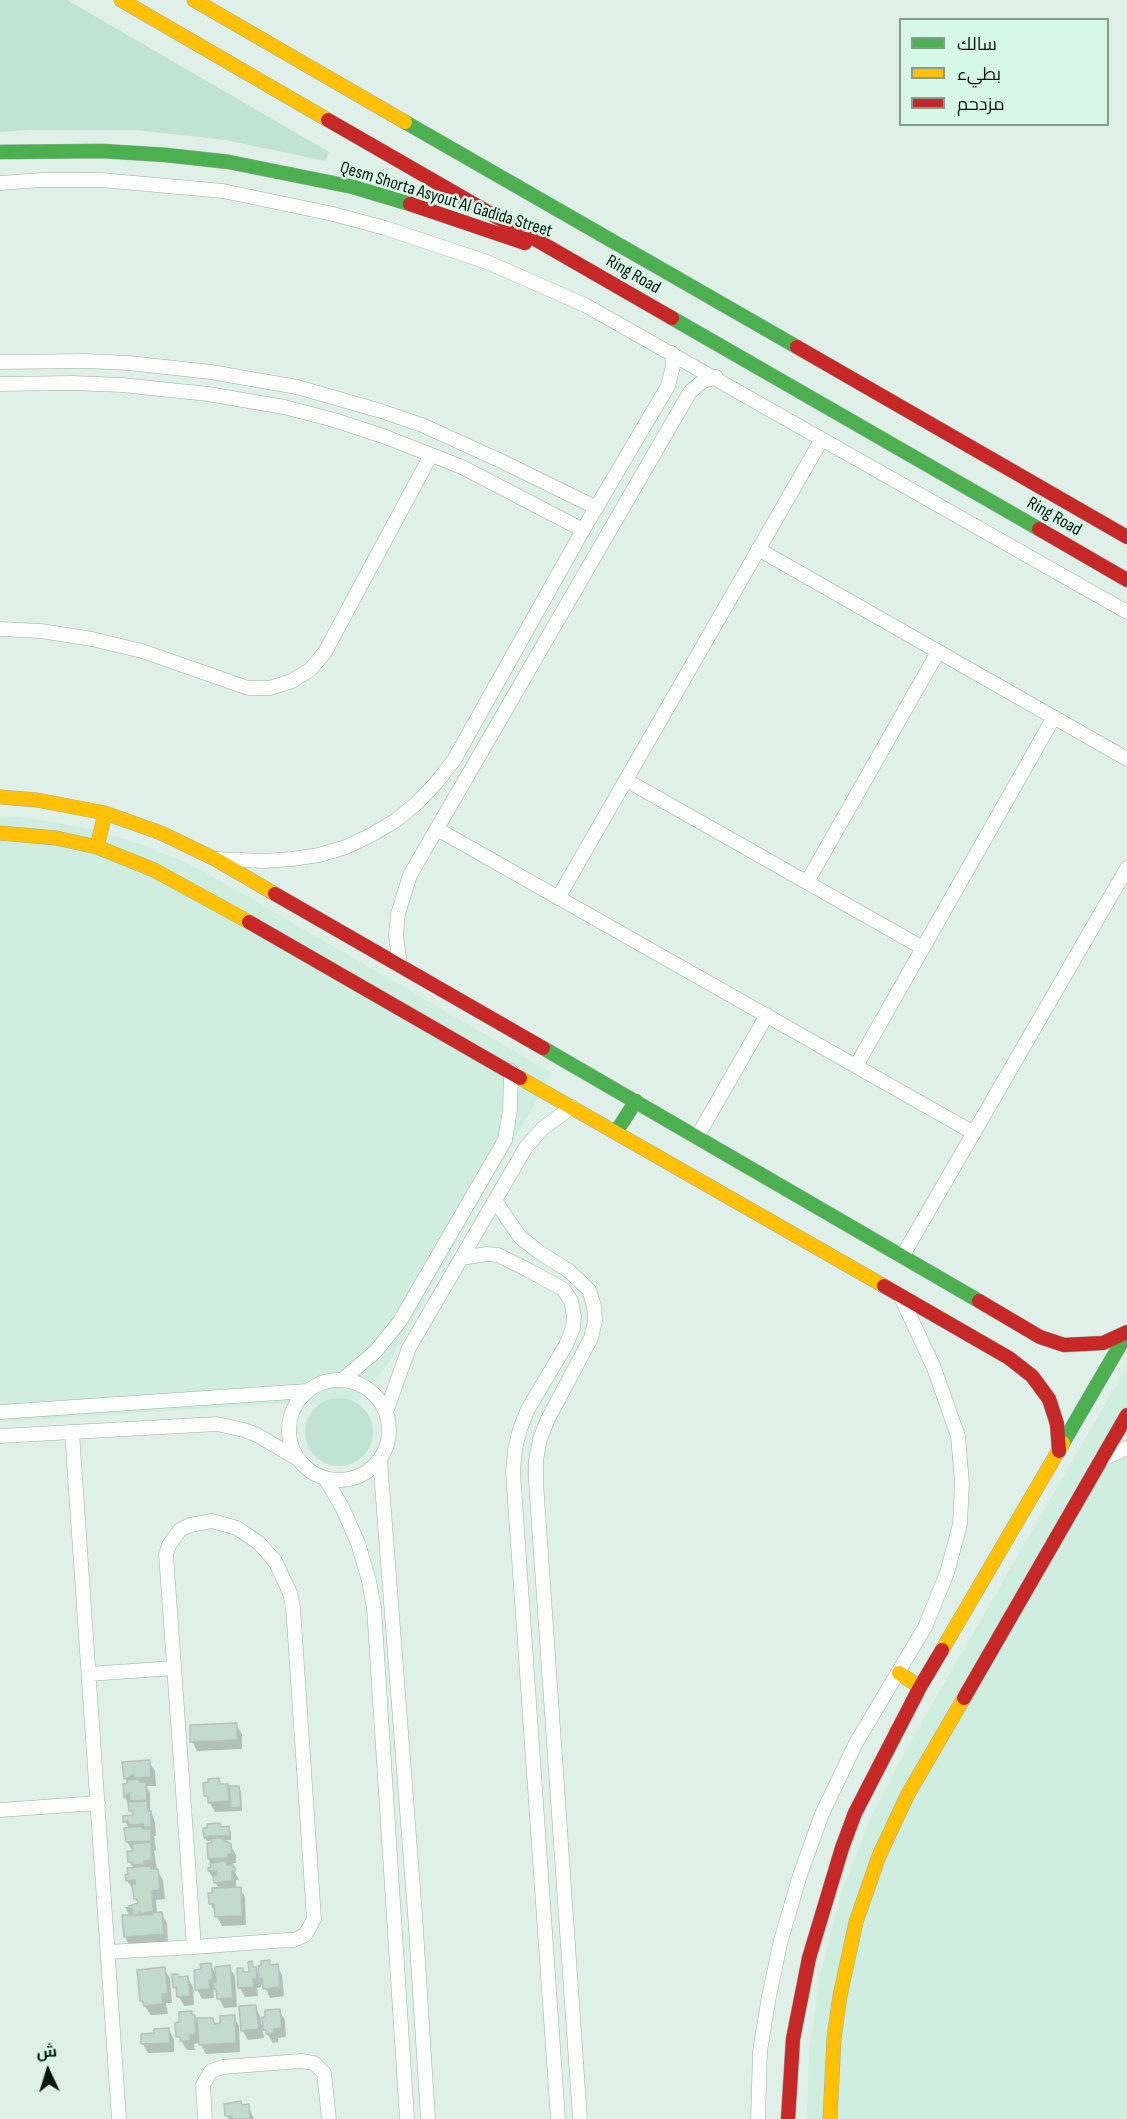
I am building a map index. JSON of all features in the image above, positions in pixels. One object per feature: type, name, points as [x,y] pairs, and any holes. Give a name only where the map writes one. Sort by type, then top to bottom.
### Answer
[{"type":"main road","name":"Ring Road","points":[[121,0],[1127,580]]},
{"type":"main road","name":"Ring Road","points":[[194,0],[1127,537]]},
{"type":"main road","name":"Qesm Shorta Asyout Al Gadida Street","points":[[0,152],[102,151],[166,155],[229,162],[291,173],[353,187],[414,205],[560,254]]},
{"type":"main road","points":[[0,797],[37,800],[105,813],[161,833],[215,859],[903,1255],[998,1333],[1021,1366],[1041,1387],[1048,1398],[1057,1424],[1059,1451]]},
{"type":"main road","points":[[97,847],[105,813]]},
{"type":"main road","points":[[0,833],[56,838],[97,847],[154,870],[209,898],[901,1298],[998,1333],[1040,1337],[1065,1345],[1084,1346],[1103,1343],[1127,1332]]},
{"type":"main road","points":[[616,1132],[636,1101]]},
{"type":"main road","points":[[788,2119],[794,2039],[809,1958],[842,1848],[855,1813],[920,1688],[1127,1332]]},
{"type":"main road","points":[[830,2119],[834,2038],[840,1996],[856,1922],[879,1857],[908,1794],[1127,1415]]},
{"type":"main road","points":[[898,1673],[920,1688]]},
{"type":"street","points":[[0,183],[101,180],[223,191],[333,214],[436,244],[536,282],[585,305],[716,377],[1127,612]]},
{"type":"street","points":[[215,859],[264,861],[292,859],[319,855],[346,847],[395,821],[436,783],[454,760],[670,380],[673,366],[672,353]]},
{"type":"street","points":[[0,362],[86,361],[172,367],[254,378],[286,385],[381,411],[462,442],[597,508]]},
{"type":"street","points":[[170,390],[172,367]]},
{"type":"street","points":[[400,965],[396,935],[398,914],[410,874],[690,392],[703,381],[716,377]]},
{"type":"street","points":[[670,380],[690,392]]},
{"type":"street","points":[[0,384],[73,383],[170,390],[218,395],[284,407],[334,420],[431,455],[490,481],[583,530]]},
{"type":"street","points":[[558,898],[822,439]]},
{"type":"street","points":[[0,629],[41,631],[92,639],[142,651],[248,688],[270,688],[292,681],[310,669],[325,652],[431,455]]},
{"type":"street","points":[[758,549],[1127,759]]},
{"type":"street","points":[[807,882],[938,652]]},
{"type":"street","points":[[856,1065],[1054,717]]},
{"type":"street","points":[[626,780],[923,948]]},
{"type":"street","points":[[436,829],[974,1132]]},
{"type":"street","points":[[903,1255],[1127,868]]},
{"type":"street","points":[[697,1137],[767,1015]]},
{"type":"street","points":[[342,1380],[375,1351],[400,1321],[505,1140],[510,1110],[511,1071]]},
{"type":"street","points":[[386,1412],[409,1348],[534,1137],[573,1107]]},
{"type":"street","points":[[496,1202],[520,1237],[569,1271],[589,1290],[594,1306],[595,1321],[591,1338],[548,1419],[540,1439],[536,1460],[580,2119]]},
{"type":"street","points":[[461,1258],[487,1254],[498,1255],[530,1271],[563,1289],[571,1302],[574,1316],[573,1328],[566,1345],[528,1409],[520,1429],[513,1472],[558,2119]]},
{"type":"street","points":[[758,2119],[760,2051],[769,1996],[781,1940],[800,1875],[822,1814],[851,1753],[925,1626],[947,1573],[960,1524],[963,1483],[958,1437],[947,1404],[901,1298]]},
{"type":"street","points":[[0,1436],[205,1424],[230,1426],[257,1435],[298,1460],[315,1474],[340,1480],[356,1478],[369,1470],[380,1459],[389,1436],[386,1412],[374,1393],[364,1386],[342,1380],[317,1384],[307,1391],[298,1401],[289,1424],[292,1449],[298,1460]]},
{"type":"street","points":[[0,1412],[307,1391]]},
{"type":"street","points":[[128,1404],[130,1428]]},
{"type":"street","points":[[72,1432],[119,2119]]},
{"type":"street","points":[[1101,1460],[1127,1448]]},
{"type":"street","points":[[380,1459],[415,1914],[428,2119]]},
{"type":"street","points":[[325,1478],[350,1525],[364,1562],[371,1591],[407,2119]]},
{"type":"street","points":[[108,1952],[194,1947],[294,1940],[305,1935],[314,1919],[293,1607],[286,1582],[275,1562],[259,1543],[237,1528],[212,1521],[201,1521],[180,1530],[169,1545],[166,1563],[194,1947]]},
{"type":"street","points":[[89,1674],[174,1668]]},
{"type":"street","points":[[0,1810],[98,1803]]},
{"type":"street","points":[[393,1915],[415,1914]]},
{"type":"street","points":[[205,2119],[203,2085],[211,2071],[223,2067],[301,2061],[314,2063],[324,2073],[329,2119]]},
{"type":"shaded area","points":[[0,0],[67,0],[329,152],[325,161],[226,140],[137,130],[0,132]]},
{"type":"shaded area","points":[[0,816],[20,817],[91,829],[180,860],[217,879],[552,1073],[389,1362],[344,1419],[322,1406],[309,1403],[289,1403],[0,1422]]},
{"type":"shaded area","points":[[1127,1366],[1127,2119],[807,2119],[809,2051],[821,1971],[841,1894],[870,1819],[907,1748]]},
{"type":"shaded area","points":[[339,1398],[352,1401],[363,1408],[370,1419],[373,1432],[370,1445],[363,1456],[352,1463],[339,1466],[326,1463],[315,1456],[308,1445],[305,1432],[308,1419],[315,1408],[326,1401]]},
{"type":"building","points":[[237,1723],[237,1740],[190,1742],[190,1725]]},
{"type":"building","points":[[150,1760],[151,1777],[136,1778],[133,1774],[124,1779],[122,1762]]},
{"type":"building","points":[[219,1778],[220,1784],[228,1784],[229,1801],[208,1803],[208,1796],[204,1796],[203,1783],[208,1782],[208,1779]]},
{"type":"building","points":[[140,1779],[140,1782],[146,1782],[147,1800],[130,1801],[129,1793],[124,1798],[123,1784],[127,1783],[127,1780]]},
{"type":"building","points":[[229,1786],[239,1786],[241,1807],[231,1808]]},
{"type":"building","points":[[147,1801],[148,1811],[151,1811],[151,1827],[144,1827],[143,1824],[129,1825],[128,1821],[123,1822],[123,1816],[133,1815],[132,1811],[129,1811],[128,1802]]},
{"type":"building","points":[[220,1823],[221,1827],[229,1826],[230,1836],[204,1838],[203,1828],[207,1828],[207,1824]]},
{"type":"building","points":[[142,1826],[142,1829],[151,1829],[151,1841],[126,1842],[124,1828]]},
{"type":"building","points":[[212,1838],[221,1838],[231,1844],[232,1854],[228,1854],[228,1858],[208,1859],[207,1843],[211,1843]]},
{"type":"building","points":[[151,1842],[152,1860],[144,1861],[145,1864],[132,1865],[132,1862],[128,1862],[127,1851],[133,1851],[132,1844]]},
{"type":"building","points":[[226,1861],[227,1865],[235,1867],[235,1871],[232,1871],[232,1881],[214,1883],[213,1876],[217,1875],[216,1871],[208,1871],[211,1867],[210,1863]]},
{"type":"building","points":[[150,1866],[151,1869],[158,1869],[160,1890],[152,1891],[153,1911],[140,1914],[140,1911],[137,1915],[133,1915],[132,1908],[129,1909],[129,1906],[138,1903],[137,1899],[134,1899],[132,1885],[135,1884],[135,1880],[126,1881],[127,1868]]},
{"type":"building","points":[[241,1887],[242,1916],[215,1917],[214,1904],[209,1904],[208,1893],[212,1893],[212,1888]]},
{"type":"building","points":[[162,1912],[164,1934],[124,1937],[122,1915],[152,1915],[152,1913]]},
{"type":"building","points":[[270,1960],[270,1965],[278,1964],[280,1987],[263,1989],[258,1966],[261,1965],[261,1961]]},
{"type":"building","points":[[252,1961],[253,1967],[256,1967],[257,1978],[253,1979],[254,1987],[238,1988],[237,1968],[243,1968],[243,1972],[249,1972],[248,1962]]},
{"type":"building","points":[[211,1963],[213,1980],[209,1980],[210,1989],[195,1990],[194,1970],[201,1969],[200,1964]]},
{"type":"building","points":[[230,1965],[233,1998],[217,1999],[216,1989],[213,1989],[213,1982],[216,1982],[215,1967]]},
{"type":"building","points":[[165,1967],[168,1994],[162,1994],[163,2004],[144,2006],[143,2001],[140,2001],[137,1970]]},
{"type":"building","points":[[172,1974],[178,1974],[179,1977],[188,1976],[190,1996],[177,1997],[176,1987],[173,1988]]},
{"type":"building","points":[[256,2005],[259,2029],[241,2031],[239,2006]]},
{"type":"building","points":[[280,2009],[282,2028],[274,2029],[274,2033],[266,2034],[266,2030],[263,2030],[262,2017],[265,2017],[265,2010]]},
{"type":"building","points":[[192,2011],[192,2015],[195,2015],[196,2034],[190,2035],[190,2041],[180,2041],[180,2037],[176,2037],[175,2023],[179,2022],[179,2012]]},
{"type":"building","points":[[235,2015],[236,2043],[199,2045],[197,2018],[213,2018],[214,2024],[220,2023],[220,2016]]},
{"type":"building","points":[[169,2028],[170,2043],[141,2044],[141,2034],[154,2033],[154,2029]]},
{"type":"building","points":[[241,2101],[242,2105],[249,2104],[250,2119],[232,2119],[232,2116],[225,2116],[224,2104]]},
{"type":"traffic: fast","points":[[405,122],[797,347]]},
{"type":"traffic: fast","points":[[0,152],[102,151],[229,162],[353,187],[410,204]]},
{"type":"traffic: fast","points":[[672,318],[1039,529]]},
{"type":"traffic: fast","points":[[543,1048],[979,1301]]},
{"type":"traffic: fast","points":[[616,1132],[636,1101]]},
{"type":"traffic: fast","points":[[1063,1443],[1127,1333]]},
{"type":"traffic: slow","points":[[121,0],[328,120]]},
{"type":"traffic: slow","points":[[194,0],[405,122]]},
{"type":"traffic: slow","points":[[0,797],[37,800],[105,813],[161,833],[215,859],[275,894]]},
{"type":"traffic: slow","points":[[97,847],[105,813]]},
{"type":"traffic: slow","points":[[0,833],[56,838],[97,847],[154,870],[249,922]]},
{"type":"traffic: slow","points":[[520,1078],[884,1286]]},
{"type":"traffic: slow","points":[[942,1650],[1063,1443]]},
{"type":"traffic: slow","points":[[899,1673],[920,1687]]},
{"type":"traffic: slow","points":[[830,2119],[834,2038],[840,1996],[856,1922],[879,1856],[908,1794],[964,1698]]},
{"type":"traffic: jam","points":[[328,120],[672,318]]},
{"type":"traffic: jam","points":[[410,204],[525,243]]},
{"type":"traffic: jam","points":[[797,347],[1127,537]]},
{"type":"traffic: jam","points":[[1039,529],[1127,580]]},
{"type":"traffic: jam","points":[[275,894],[543,1048]]},
{"type":"traffic: jam","points":[[249,922],[520,1078]]},
{"type":"traffic: jam","points":[[884,1286],[1009,1358],[1032,1376],[1049,1399],[1057,1424],[1059,1451]]},
{"type":"traffic: jam","points":[[979,1301],[1040,1337],[1064,1345],[1103,1343],[1127,1332]]},
{"type":"traffic: jam","points":[[964,1698],[1127,1415]]},
{"type":"traffic: jam","points":[[788,2119],[793,2039],[809,1958],[842,1848],[855,1813],[920,1687],[942,1650]]}]
